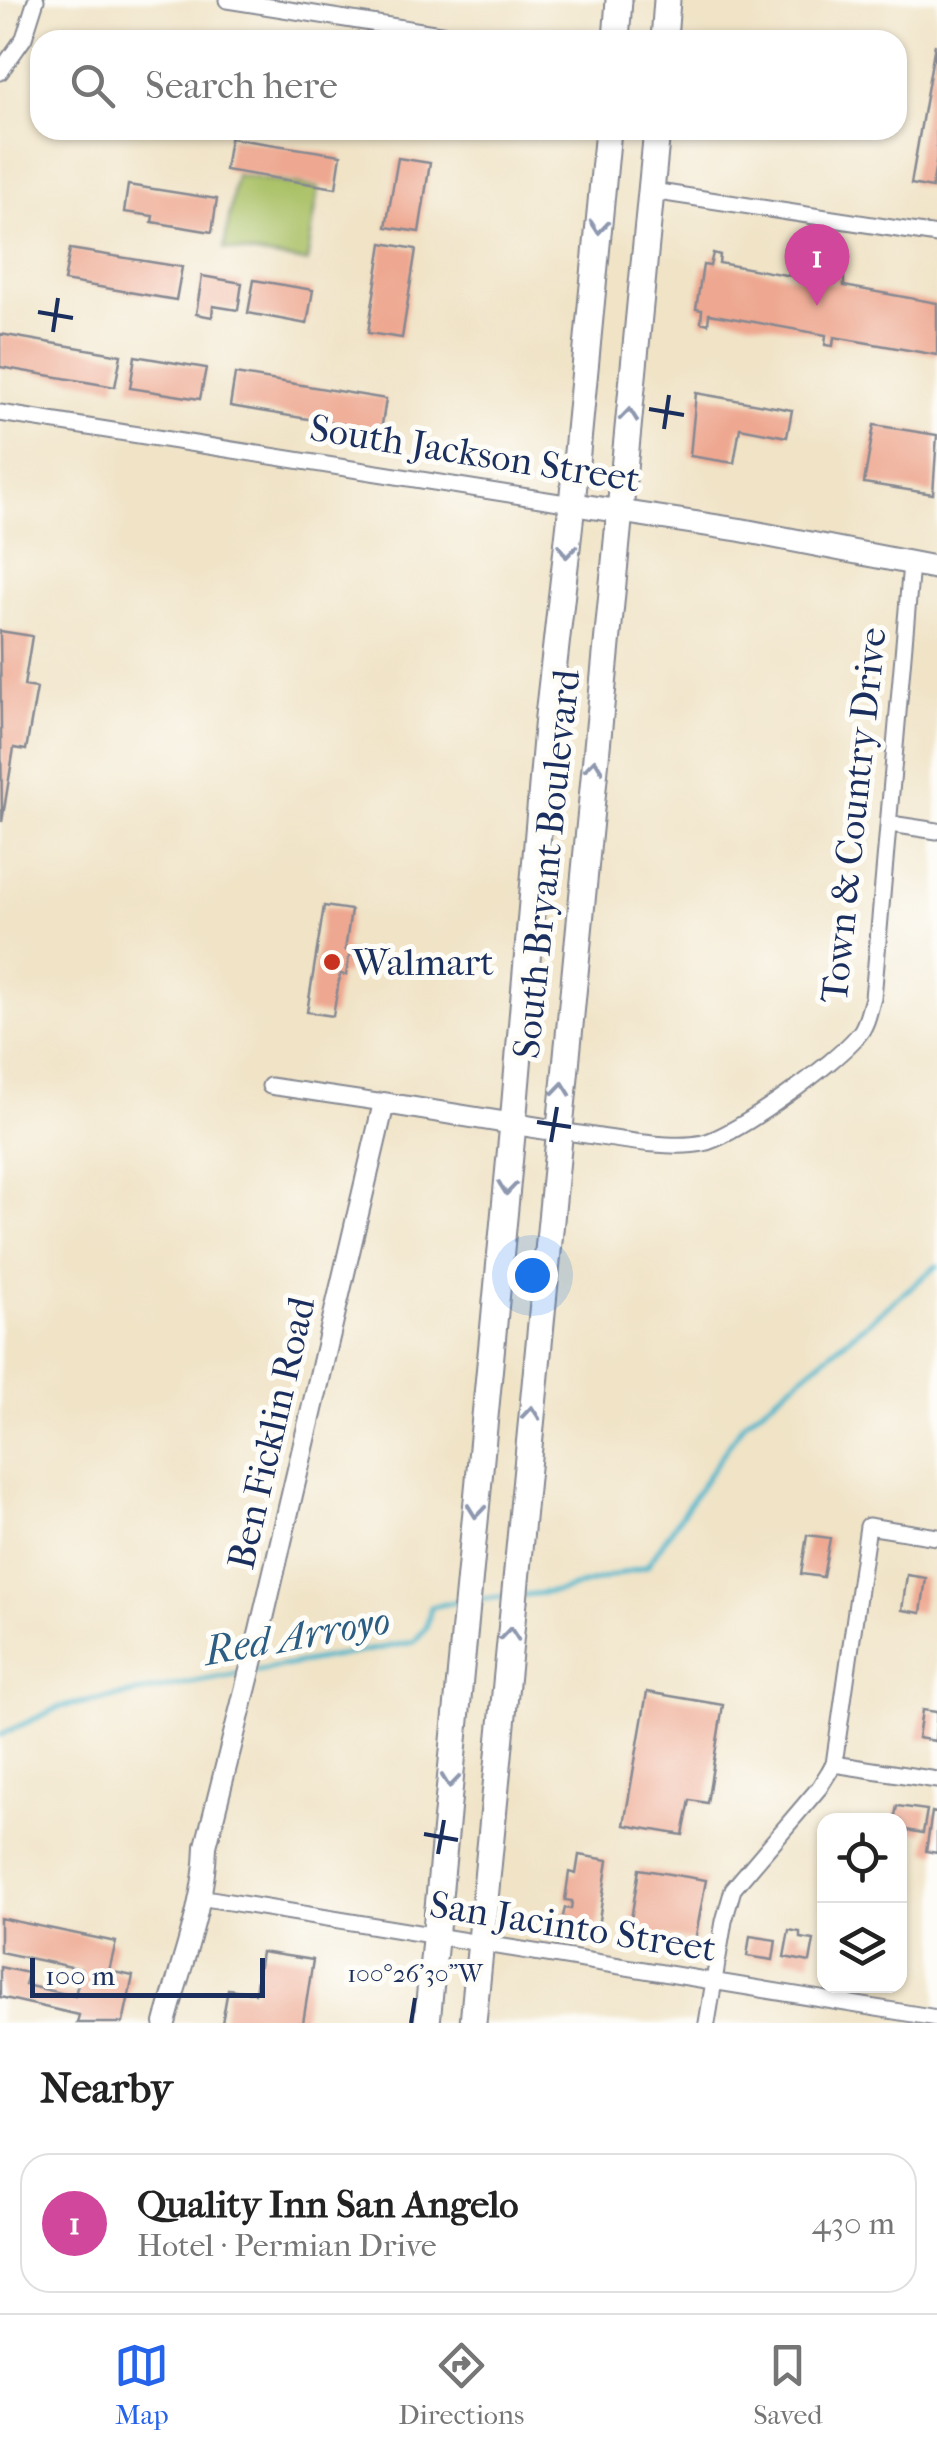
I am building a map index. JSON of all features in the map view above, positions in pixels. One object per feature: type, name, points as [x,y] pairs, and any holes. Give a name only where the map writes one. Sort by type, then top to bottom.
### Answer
[{"type":"main road","points":[[617,30],[620,0]]},
{"type":"main road","points":[[665,30],[667,0]]},
{"type":"main road","name":"South Bryant Boulevard","points":[[427,2023],[514,1124],[548,716],[607,140]]},
{"type":"main road","name":"South Bryant Boulevard","points":[[473,2023],[656,140]]},
{"type":"main road","name":"South Jackson Street","points":[[572,504],[741,530],[937,568]]},
{"type":"street","points":[[0,72],[24,38],[36,0]]},
{"type":"street","points":[[228,0],[416,30]]},
{"type":"street","points":[[652,191],[937,235]]},
{"type":"street","name":"South Jackson Street","points":[[0,413],[572,504]]},
{"type":"street","name":"Town & Country Drive","points":[[558,1130],[674,1144],[702,1143],[736,1129],[838,1055],[862,1031],[873,998],[910,564]]},
{"type":"street","points":[[890,824],[937,830]]},
{"type":"street","points":[[270,1086],[558,1130]]},
{"type":"street","name":"Ben Ficklin Road","points":[[165,2023],[199,1897],[206,1846],[384,1103]]},
{"type":"street","points":[[707,2023],[724,1920],[734,1890],[819,1788],[834,1764],[868,1526],[937,1538]]},
{"type":"street","points":[[834,1764],[937,1780]]},
{"type":"street","name":"San Jacinto Street","points":[[199,1897],[937,2018]]},
{"type":"green space","points":[[236,175],[319,188],[307,262],[224,249]]},
{"type":"building","points":[[935,44],[937,158],[932,188],[911,184]]},
{"type":"building","points":[[230,140],[341,155],[336,188],[225,170]]},
{"type":"building","points":[[398,158],[430,163],[419,232],[386,227]]},
{"type":"building","points":[[128,185],[217,199],[212,232],[152,222],[153,216],[124,212]]},
{"type":"building","points":[[382,243],[416,249],[402,338],[368,333]]},
{"type":"building","points":[[70,249],[182,267],[176,300],[64,281]]},
{"type":"building","points":[[713,253],[720,255],[719,263],[836,284],[837,276],[844,277],[844,286],[937,303],[937,355],[834,337],[833,346],[825,345],[826,335],[709,314],[708,324],[701,322],[702,310],[696,309],[703,265],[710,266]]},
{"type":"building","points":[[202,276],[242,283],[238,310],[213,306],[212,317],[196,314]]},
{"type":"building","points":[[254,280],[313,290],[307,324],[248,313]]},
{"type":"building","points":[[0,334],[121,355],[115,387],[0,367]]},
{"type":"building","points":[[135,356],[206,368],[200,399],[130,388]]},
{"type":"building","points":[[235,374],[386,399],[381,431],[230,406]]},
{"type":"building","points":[[696,393],[792,410],[787,437],[740,428],[734,463],[690,456]]},
{"type":"building","points":[[874,425],[937,435],[933,494],[864,483]]},
{"type":"building","points":[[0,631],[32,636],[24,686],[37,688],[26,750],[14,748],[2,822]]},
{"type":"building","name":"Walmart","points":[[324,906],[351,910],[346,975],[340,974],[333,1016],[307,1012]]},
{"type":"building","points":[[807,1535],[830,1538],[823,1577],[801,1574]]},
{"type":"building","points":[[907,1575],[926,1578],[921,1613],[902,1610]]},
{"type":"building","points":[[647,1692],[723,1705],[707,1803],[690,1800],[683,1835],[624,1825]]},
{"type":"building","points":[[922,1710],[937,1712],[935,1741],[918,1738]]},
{"type":"building","points":[[897,1806],[927,1810],[923,1833],[907,1830],[907,1813],[896,1813]]},
{"type":"building","points":[[932,1812],[937,1813],[937,1853],[926,1851]]},
{"type":"building","points":[[579,1855],[608,1860],[598,1927],[562,1920],[565,1908],[571,1909],[572,1901],[565,1900],[569,1872],[576,1874]]},
{"type":"building","points":[[639,1869],[706,1880],[695,1941],[629,1932]]},
{"type":"building","points":[[0,1918],[116,1942],[109,1971],[133,1976],[123,2023],[77,2023],[79,2015],[0,1997],[0,1967],[28,1973],[25,1985],[75,1996],[81,1969],[0,1952]]},
{"type":"building","points":[[789,1930],[800,1932],[800,1938],[814,1940],[810,1962],[784,1957]]},
{"type":"building","points":[[750,1936],[776,1940],[773,1960],[747,1956]]},
{"type":"building","points":[[261,1952],[313,1960],[303,2023],[222,2023],[228,1989],[255,1993]]},
{"type":"waterway","name":"Red Arroyo","points":[[525,1595],[560,1591],[647,1566],[743,1424],[937,1266]]},
{"type":"waterway","name":"Red Arroyo","points":[[475,1600],[509,1596]]},
{"type":"waterway","name":"Red Arroyo","points":[[256,1671],[414,1642],[426,1628],[431,1607],[459,1601]]},
{"type":"waterway","name":"Red Arroyo","points":[[0,1735],[60,1707],[245,1673]]},
{"type":"place","name":"Quality Inn San Angelo","points":[[817,306]]},
{"type":"place","name":"Walmart","points":[[332,962]]}]
